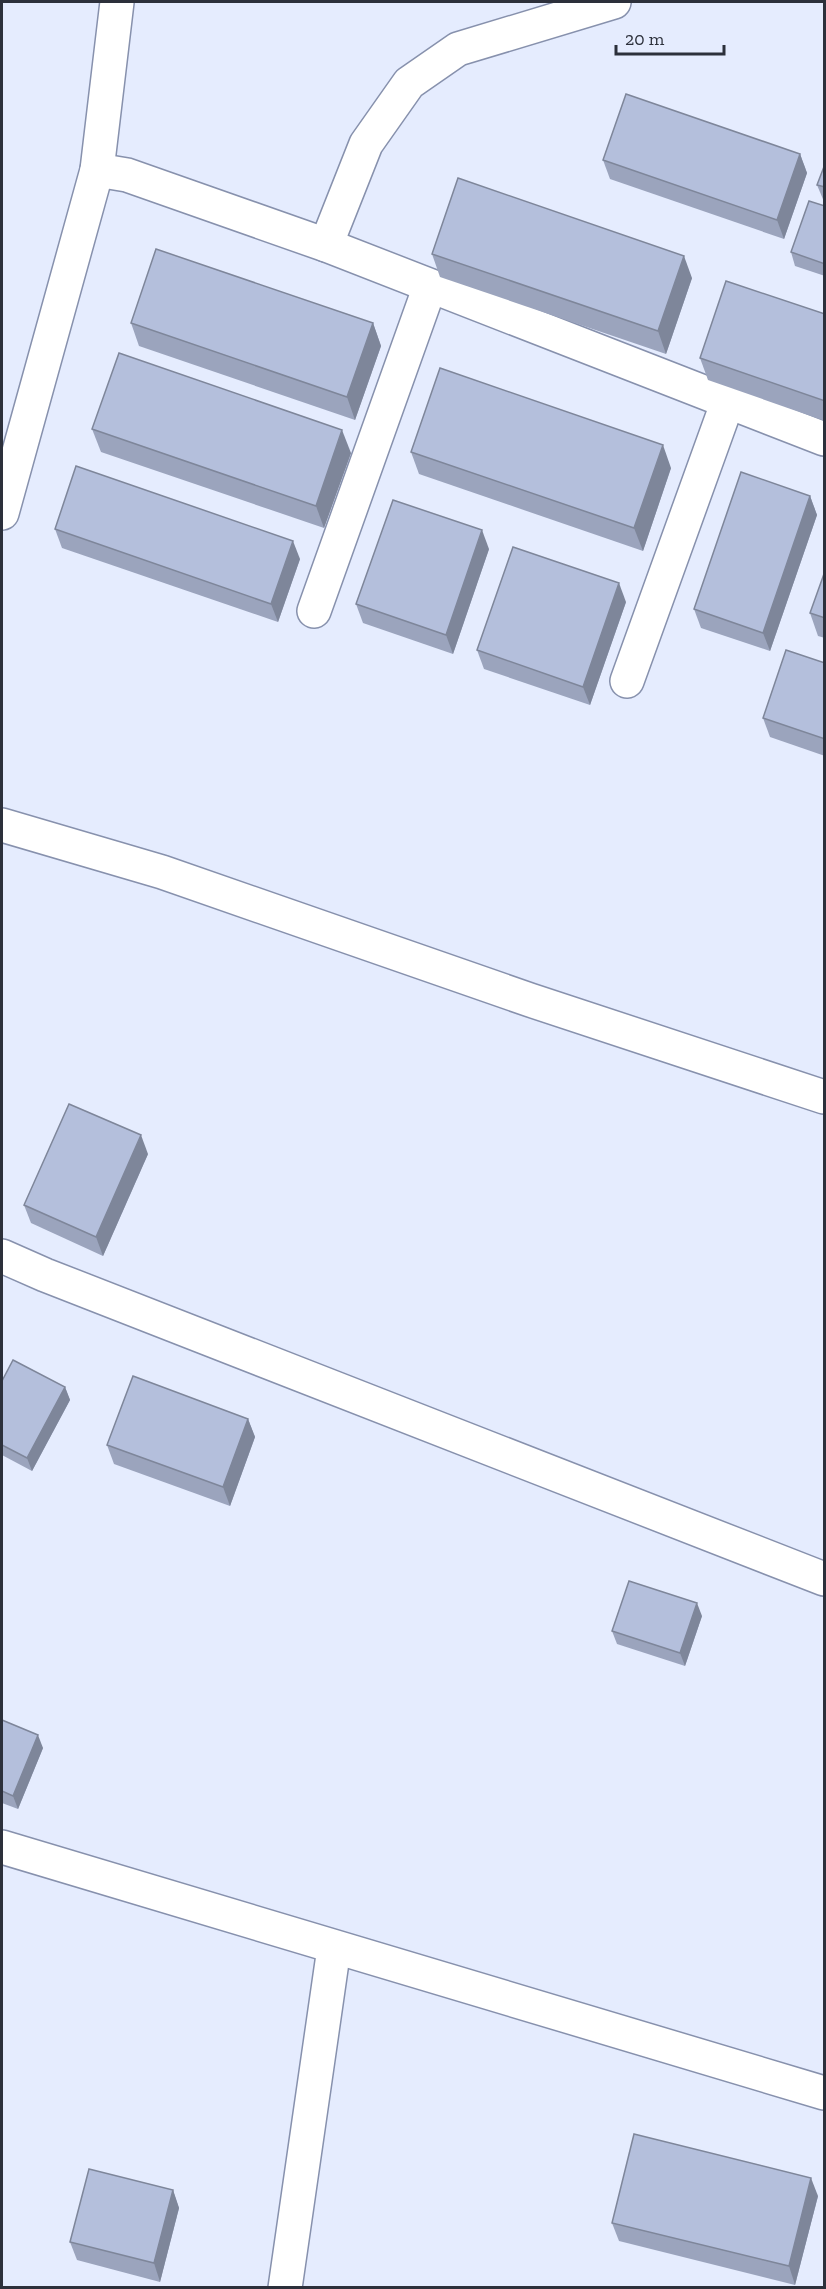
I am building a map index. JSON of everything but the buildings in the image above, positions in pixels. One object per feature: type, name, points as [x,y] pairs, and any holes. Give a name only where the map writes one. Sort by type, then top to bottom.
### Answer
[{"type":"street","points":[[2,513],[98,170],[117,2]]},
{"type":"street","points":[[326,246],[366,144],[409,83],[458,49],[614,2]]},
{"type":"street","points":[[98,170],[127,175],[326,246],[825,439]]},
{"type":"street","points":[[315,611],[430,286]]},
{"type":"street","points":[[627,681],[728,401]]},
{"type":"street","points":[[2,825],[162,872],[519,996],[825,1097]]},
{"type":"street","points":[[2,1256],[45,1275],[825,1579]]},
{"type":"street","points":[[2,1847],[825,2093]]},
{"type":"street","points":[[285,2288],[334,1948]]}]
